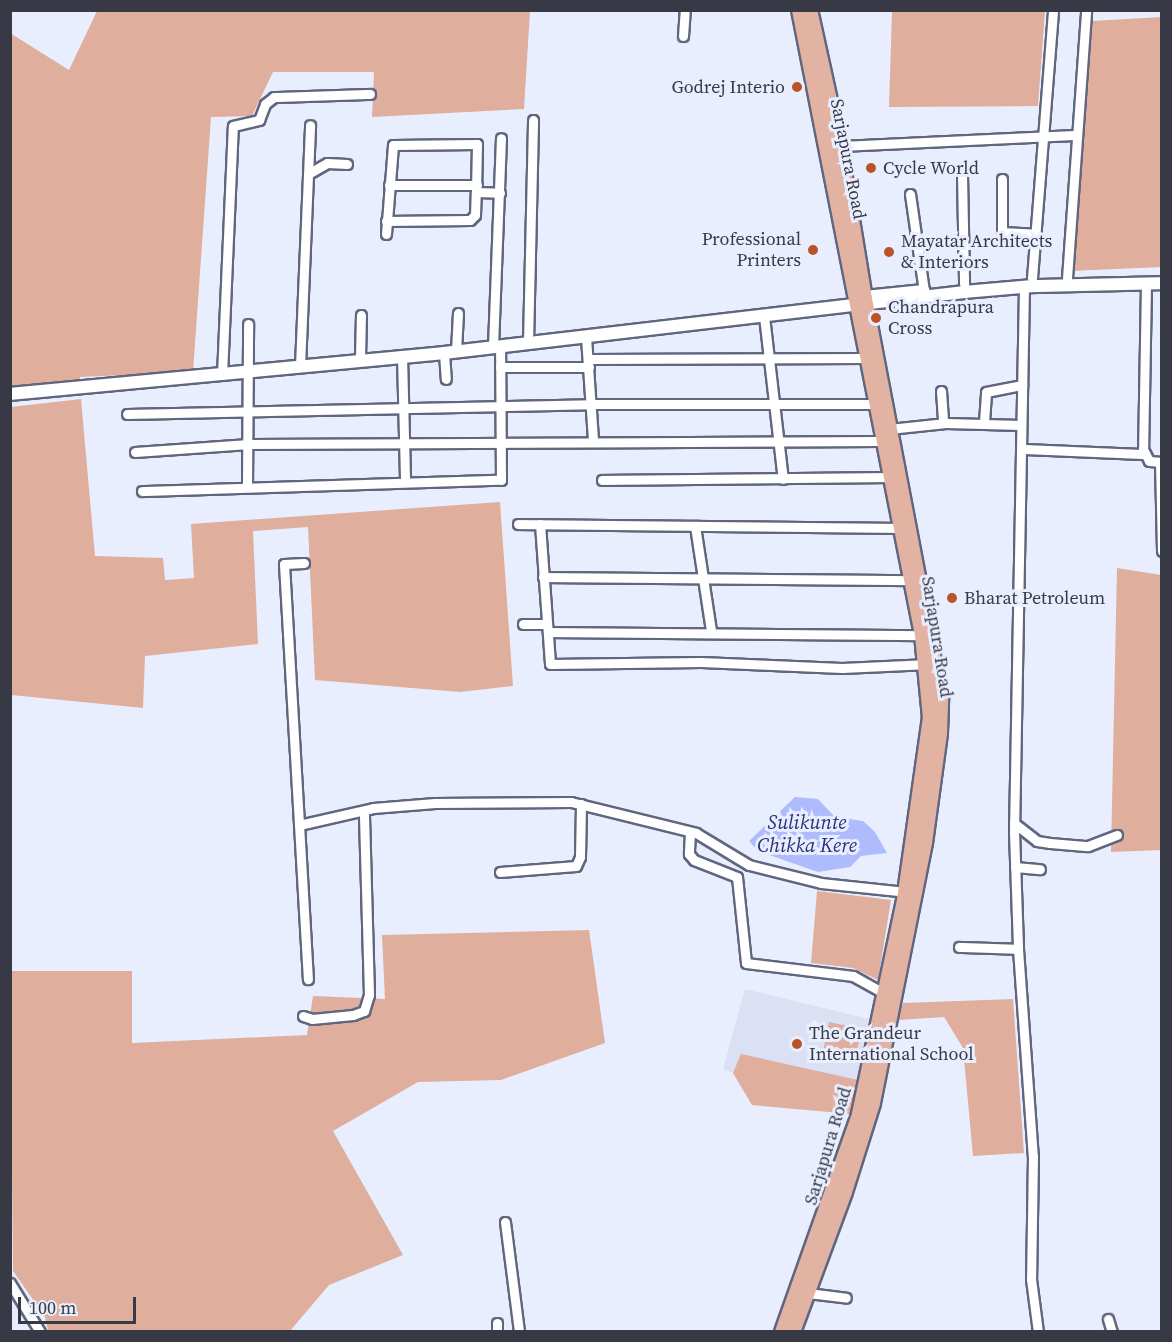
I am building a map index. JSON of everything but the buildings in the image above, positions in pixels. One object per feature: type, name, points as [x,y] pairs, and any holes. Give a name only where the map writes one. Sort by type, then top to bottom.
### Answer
[{"type":"main road","name":"Sarjapura Road","points":[[782,1332],[859,1117],[890,996],[925,843],[940,733],[932,664],[799,10]]},
{"type":"main road","name":"Sarjapura Road","points":[[793,1332],[873,1103],[928,745],[932,664],[922,635],[915,580],[899,528],[888,477],[885,435],[874,404],[865,358],[840,146],[810,10]]},
{"type":"street","points":[[683,36],[685,10]]},
{"type":"street","points":[[1038,1332],[1031,1279],[1033,1156],[1018,949],[1014,823],[1023,449],[1022,385],[1028,282],[1036,234],[1053,10]]},
{"type":"street","points":[[1067,278],[1075,135],[1086,10]]},
{"type":"street","points":[[222,375],[233,126],[259,120],[265,104],[274,97],[370,94]]},
{"type":"street","points":[[528,343],[533,120]]},
{"type":"street","points":[[300,366],[310,125]]},
{"type":"street","points":[[840,146],[1044,134],[1075,135]]},
{"type":"street","points":[[142,491],[501,480],[500,368],[497,346],[501,138]]},
{"type":"street","points":[[386,221],[470,220],[475,215],[479,147],[473,143],[393,145],[386,221],[386,234]]},
{"type":"street","points":[[308,174],[327,163],[347,164]]},
{"type":"street","points":[[962,175],[964,284]]},
{"type":"street","points":[[1002,179],[1002,232],[1036,234]]},
{"type":"street","points":[[389,185],[477,188],[500,193]]},
{"type":"street","points":[[910,194],[924,291]]},
{"type":"street","points":[[860,301],[1067,278],[1161,276]]},
{"type":"street","points":[[10,394],[222,375],[360,358],[450,352],[586,337],[764,316],[964,284],[1161,283]]},
{"type":"street","points":[[1146,284],[1143,454],[1149,461],[1160,462],[1161,551]]},
{"type":"street","points":[[446,379],[458,313]]},
{"type":"street","points":[[360,358],[361,315]]},
{"type":"street","points":[[764,316],[783,478]]},
{"type":"street","points":[[247,486],[249,444],[245,372],[248,324]]},
{"type":"street","points":[[586,337],[593,441]]},
{"type":"street","points":[[402,356],[405,482]]},
{"type":"street","points":[[500,368],[589,363],[865,358]]},
{"type":"street","points":[[984,422],[986,392],[1022,385]]},
{"type":"street","points":[[941,391],[944,423]]},
{"type":"street","points":[[127,414],[591,404],[874,404]]},
{"type":"street","points":[[135,452],[249,444],[777,441],[885,435],[944,423],[1021,424]]},
{"type":"street","points":[[1023,449],[1143,454]]},
{"type":"street","points":[[602,480],[888,477]]},
{"type":"street","points":[[518,524],[899,528]]},
{"type":"street","points":[[540,524],[550,664],[701,662],[832,668],[932,664]]},
{"type":"street","points":[[695,526],[711,632]]},
{"type":"street","points":[[304,563],[284,564],[308,979]]},
{"type":"street","points":[[543,577],[915,580]]},
{"type":"street","points":[[523,624],[548,628],[922,635]]},
{"type":"street","points":[[299,825],[364,812],[435,803],[580,804],[690,831],[749,865],[821,883],[906,892]]},
{"type":"street","points":[[500,872],[576,866],[580,857],[580,804]]},
{"type":"street","points":[[303,1016],[312,1019],[352,1015],[364,1011],[369,995],[364,812]]},
{"type":"street","points":[[1014,823],[1037,841],[1050,843],[1088,846],[1117,835]]},
{"type":"street","points":[[690,831],[689,854],[694,860],[737,877],[746,963],[853,976],[890,996]]},
{"type":"street","points":[[1016,867],[1040,869]]},
{"type":"street","points":[[959,947],[1018,949]]},
{"type":"street","points":[[505,1222],[519,1332]]},
{"type":"street","points":[[10,1283],[39,1332]]},
{"type":"street","points":[[808,1293],[846,1298]]},
{"type":"street","points":[[1108,1319],[1112,1332]]},
{"type":"shaded area","points":[[97,11],[530,11],[524,109],[372,117],[374,72],[273,72],[252,116],[211,117],[193,372],[80,377],[80,382],[11,388],[10,33],[69,70]]},
{"type":"shaded area","points":[[892,11],[1045,11],[1038,106],[889,107]]},
{"type":"shaded area","points":[[1161,17],[1161,267],[1071,271],[1092,21]]},
{"type":"shaded area","points":[[81,399],[95,556],[163,558],[165,580],[194,578],[191,524],[500,502],[513,686],[460,692],[315,680],[308,527],[253,531],[258,644],[145,656],[143,708],[11,695],[11,407]]},
{"type":"shaded area","points":[[1117,568],[1161,575],[1162,850],[1111,852]]},
{"type":"shaded area","points":[[817,891],[891,900],[878,980],[853,968],[811,963]]},
{"type":"shaded area","points":[[589,930],[605,1043],[501,1080],[418,1082],[333,1131],[403,1255],[329,1285],[290,1331],[48,1331],[45,1317],[13,1271],[10,971],[132,971],[132,1043],[307,1035],[313,996],[385,999],[382,935]]},
{"type":"shaded area","name":"The Grandeur International School","points":[[745,989],[869,1019],[852,1114],[752,1105],[733,1073],[723,1069]]},
{"type":"shaded area","points":[[1013,999],[1024,1153],[973,1156],[963,1048],[944,1017],[898,1020],[903,1003]]},
{"type":"shaded area","points":[[829,1022],[861,1029],[855,1063],[822,1057]]},
{"type":"shaded area","points":[[741,1054],[858,1080],[852,1114],[752,1105],[733,1073]]},
{"type":"water","name":"Sulikunte Chikka Kere","points":[[795,797],[818,799],[835,817],[863,821],[875,832],[887,853],[861,856],[850,867],[818,872],[758,851],[749,841]]},
{"type":"place","name":"Godrej Interio","points":[[797,87]]},
{"type":"place","name":"Cycle World","points":[[871,168]]},
{"type":"place","name":"Professional Printers","points":[[813,250]]},
{"type":"place","name":"Mayatar Architects & Interiors","points":[[889,252]]},
{"type":"place","name":"Chandrapura Cross","points":[[876,318]]},
{"type":"place","name":"Bharat Petroleum","points":[[952,598]]},
{"type":"place","name":"The Grandeur International School","points":[[797,1044]]}]
